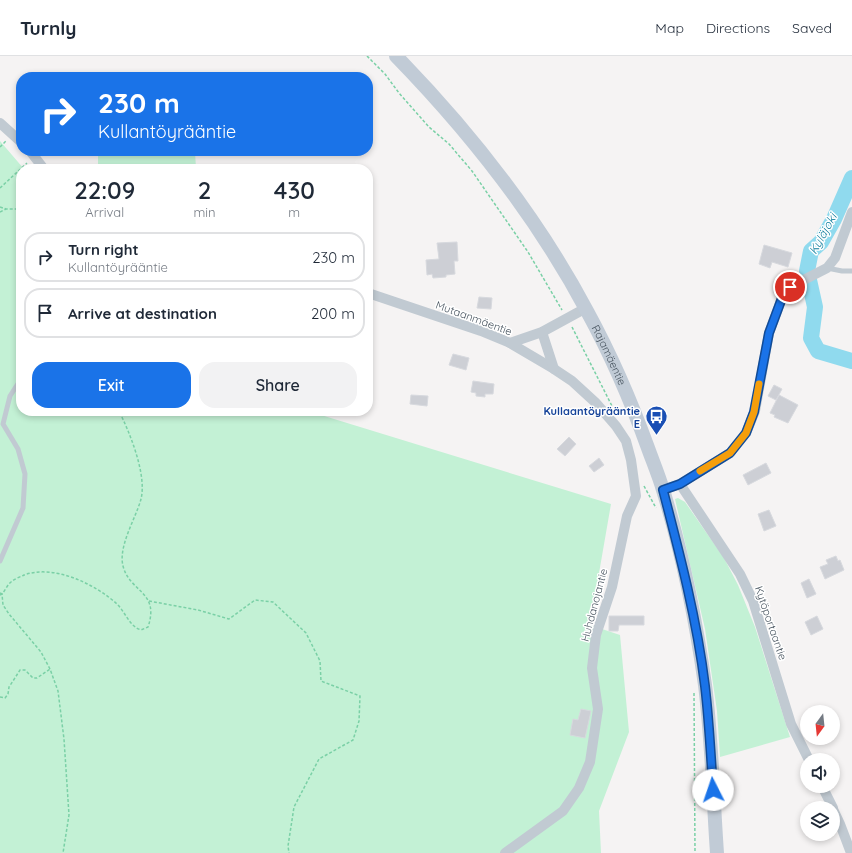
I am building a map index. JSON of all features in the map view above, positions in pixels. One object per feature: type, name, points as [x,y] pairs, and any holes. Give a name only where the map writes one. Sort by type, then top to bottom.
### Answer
[{"type":"main road","name":"Rajamäentie","points":[[396,56],[452,116],[491,165],[546,241],[586,308],[631,403],[663,490],[684,571],[697,634],[705,686],[717,853]]},
{"type":"street","points":[[0,123],[16,137]]},
{"type":"street","points":[[663,490],[680,484],[730,453],[746,433],[754,412],[774,316],[782,298],[790,287],[827,268],[835,258],[852,212]]},
{"type":"street","name":"Mutaanmäentie","points":[[373,295],[402,306],[480,331],[510,343],[572,381],[596,403],[616,426],[626,441],[635,481],[636,496]]},
{"type":"street","points":[[510,343],[542,332],[586,308]]},
{"type":"street","points":[[542,332],[554,369]]},
{"type":"street","name":"Kytöportaantie","points":[[680,484],[740,574],[753,602],[791,724],[806,753]]},
{"type":"street","name":"Huhdanojantie","points":[[505,853],[562,811],[579,788],[590,762],[598,709],[592,668],[596,635],[612,587],[627,516],[636,496]]},
{"type":"street","points":[[840,824],[851,853]]},
{"type":"lane","points":[[827,268],[852,271]]},
{"type":"lane","points":[[0,561],[23,508],[25,474],[18,449],[3,424],[10,396],[16,387]]},
{"type":"path","points":[[367,56],[385,74],[399,93],[430,127],[449,144],[472,171],[498,207],[528,252],[567,318],[614,410]]},
{"type":"path","points":[[22,164],[29,156]]},
{"type":"path","points":[[0,188],[16,170]]},
{"type":"path","points":[[0,207],[6,209],[16,209]]},
{"type":"path","points":[[0,212],[6,209]]},
{"type":"path","points":[[63,853],[69,815],[58,691],[50,668],[40,652],[2,605],[1,594],[11,581],[30,573],[44,572],[61,574],[79,581],[107,596],[125,613],[134,628],[141,630],[148,626],[152,610],[149,601],[128,576],[122,558],[129,529],[141,498],[141,477],[137,456],[122,416]]},
{"type":"path","points":[[643,483],[657,511]]},
{"type":"path","points":[[636,496],[648,494]]},
{"type":"path","points":[[149,601],[198,610],[229,619],[255,600],[273,602],[306,633],[320,661],[321,681],[360,696],[359,721],[354,740],[319,759],[294,807],[288,853]]},
{"type":"path","points":[[0,697],[5,698],[8,694],[9,688],[20,670],[25,670],[33,678],[37,678],[50,668]]},
{"type":"path","points":[[694,688],[695,853]]},
{"type":"green space","points":[[0,141],[20,164],[16,164],[16,416],[324,416],[611,504],[590,625],[620,635],[629,732],[599,811],[601,853],[0,853]]},
{"type":"green space","points":[[98,156],[195,156],[196,164],[98,164]]},
{"type":"green space","points":[[678,498],[685,502],[724,558],[738,585],[755,627],[790,737],[720,757],[717,711],[705,629],[675,499]]},
{"type":"building","points":[[457,242],[458,261],[454,261],[455,274],[446,275],[446,277],[433,278],[432,274],[427,275],[426,260],[439,259],[437,243]]},
{"type":"building","points":[[764,245],[792,253],[788,267],[772,262],[770,268],[759,264]]},
{"type":"building","points":[[479,297],[492,298],[491,309],[477,308]]},
{"type":"building","points":[[453,354],[469,358],[466,370],[449,365]]},
{"type":"building","points":[[473,381],[494,384],[493,394],[485,394],[485,397],[476,396],[476,393],[471,392]]},
{"type":"building","points":[[774,385],[782,389],[776,400],[768,396]]},
{"type":"building","points":[[411,395],[428,396],[427,406],[410,404]]},
{"type":"building","points":[[779,395],[798,405],[788,423],[774,417],[775,415],[770,413]]},
{"type":"building","points":[[569,437],[576,444],[565,456],[557,449]]},
{"type":"building","points":[[599,458],[604,465],[594,472],[589,466]]},
{"type":"building","points":[[766,463],[771,473],[748,485],[743,475]]},
{"type":"building","points":[[769,510],[776,526],[764,531],[758,514]]},
{"type":"building","points":[[836,556],[838,561],[840,560],[844,570],[825,579],[820,567],[828,564],[826,560]]},
{"type":"building","points":[[809,579],[816,594],[807,598],[801,583]]},
{"type":"building","points":[[609,616],[644,616],[644,625],[619,625],[618,631],[609,631]]},
{"type":"building","points":[[817,616],[823,629],[811,635],[805,622]]},
{"type":"building","points":[[581,709],[591,711],[585,738],[570,735],[573,719],[578,720]]},
{"type":"waterway","name":"Kyläjoki","points":[[852,178],[834,219],[821,242],[811,251],[807,271],[815,307],[811,338],[818,351],[852,361]]},
{"type":"slow traffic","points":[[700,471],[730,453],[746,433],[754,412],[759,384]]},
{"type":"place","name":"Kullaantöyrääntie E","points":[[656,436]]},
{"type":"route","points":[[713,790],[705,686],[697,634],[684,571],[663,490],[680,484],[730,453],[746,433],[754,412],[762,365],[774,316],[782,298],[790,287]]}]
